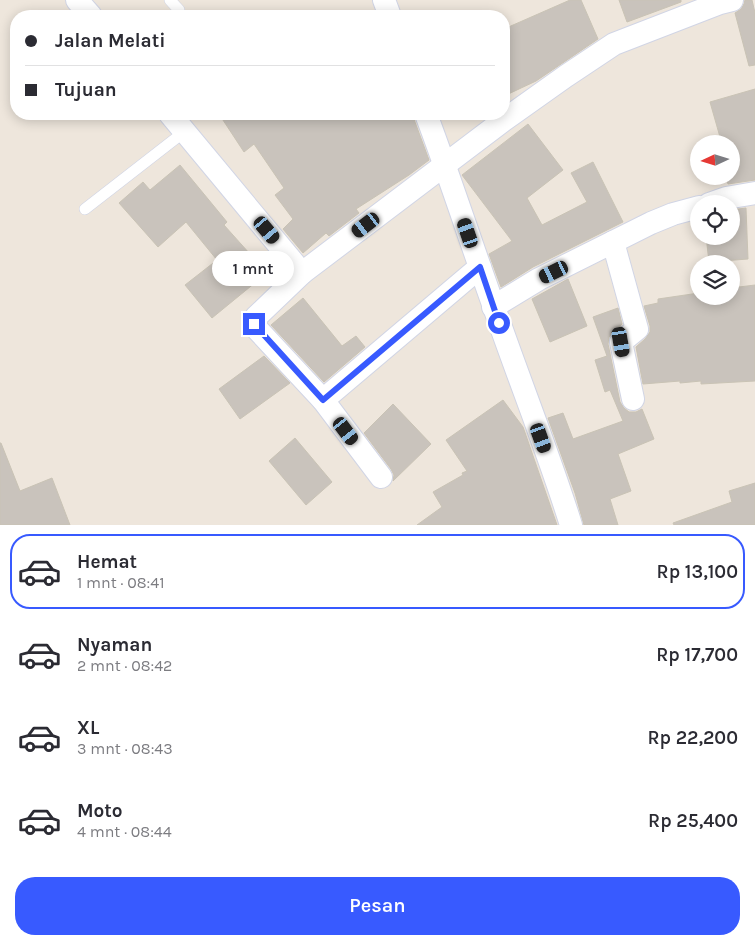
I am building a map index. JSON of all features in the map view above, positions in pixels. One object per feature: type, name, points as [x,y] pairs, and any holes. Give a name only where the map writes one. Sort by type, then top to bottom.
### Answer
[{"type":"street","points":[[77,0],[85,10]]},
{"type":"street","points":[[510,116],[614,44],[732,0]]},
{"type":"street","points":[[175,120],[302,273]]},
{"type":"street","points":[[428,120],[571,525]]},
{"type":"street","points":[[382,477],[323,400],[254,324],[256,317],[302,273],[504,120]]},
{"type":"street","points":[[740,196],[755,193]]},
{"type":"street","points":[[494,306],[539,279],[651,223],[690,209]]},
{"type":"street","points":[[613,242],[638,329],[621,342],[632,398]]},
{"type":"street","points":[[323,400],[480,267]]},
{"type":"lane","points":[[170,0],[179,10]]},
{"type":"lane","points":[[85,210],[184,132]]},
{"type":"building","points":[[570,0],[581,0],[598,39],[536,81],[510,93],[510,26]]},
{"type":"building","points":[[619,0],[681,0],[681,2],[627,22]]},
{"type":"building","points":[[745,0],[752,0],[755,13],[755,65],[749,66],[735,13],[741,9]]},
{"type":"building","points":[[755,89],[755,180],[740,182],[740,135],[719,135],[710,102]]},
{"type":"building","points":[[223,120],[414,120],[429,160],[356,209],[359,213],[329,236],[326,233],[303,253],[283,229],[293,219],[275,195],[284,188],[254,144],[244,152]]},
{"type":"building","points":[[528,124],[563,170],[527,198],[542,225],[587,202],[571,173],[593,162],[623,222],[533,267],[501,287],[489,254],[512,241],[462,175]]},
{"type":"building","points":[[180,165],[227,222],[224,225],[267,273],[212,318],[185,285],[217,260],[186,222],[158,247],[119,203],[143,182],[150,190]]},
{"type":"building","points":[[746,208],[748,259],[740,260],[740,255],[708,255],[707,245],[740,245],[740,209]]},
{"type":"building","points":[[568,279],[587,326],[550,342],[532,299]]},
{"type":"building","points":[[755,285],[755,381],[701,384],[701,381],[680,383],[680,381],[643,384],[636,347],[650,332],[644,306],[658,303],[658,299],[690,294],[690,305],[740,305],[740,287]]},
{"type":"building","points":[[303,298],[342,346],[356,336],[365,347],[324,382],[271,325]]},
{"type":"building","points":[[618,308],[622,324],[609,337],[608,344],[620,402],[629,412],[636,412],[642,409],[654,439],[618,454],[631,491],[610,499],[618,525],[584,525],[575,493],[548,418],[563,413],[573,439],[623,421],[610,390],[605,392],[595,360],[607,356],[593,317]]},
{"type":"building","points":[[264,356],[290,383],[240,419],[219,389]]},
{"type":"building","points":[[503,400],[523,427],[557,525],[417,525],[442,507],[433,492],[467,471],[446,440]]},
{"type":"building","points":[[393,404],[431,444],[393,481],[394,475],[391,469],[364,433]]},
{"type":"building","points":[[295,438],[332,482],[306,505],[269,461]]},
{"type":"building","points":[[0,443],[20,491],[52,478],[70,525],[0,525]]},
{"type":"building","points":[[755,483],[755,525],[674,525],[673,523],[732,502],[729,491]]},
{"type":"route","points":[[254,324],[323,400],[480,267],[499,323]]}]
